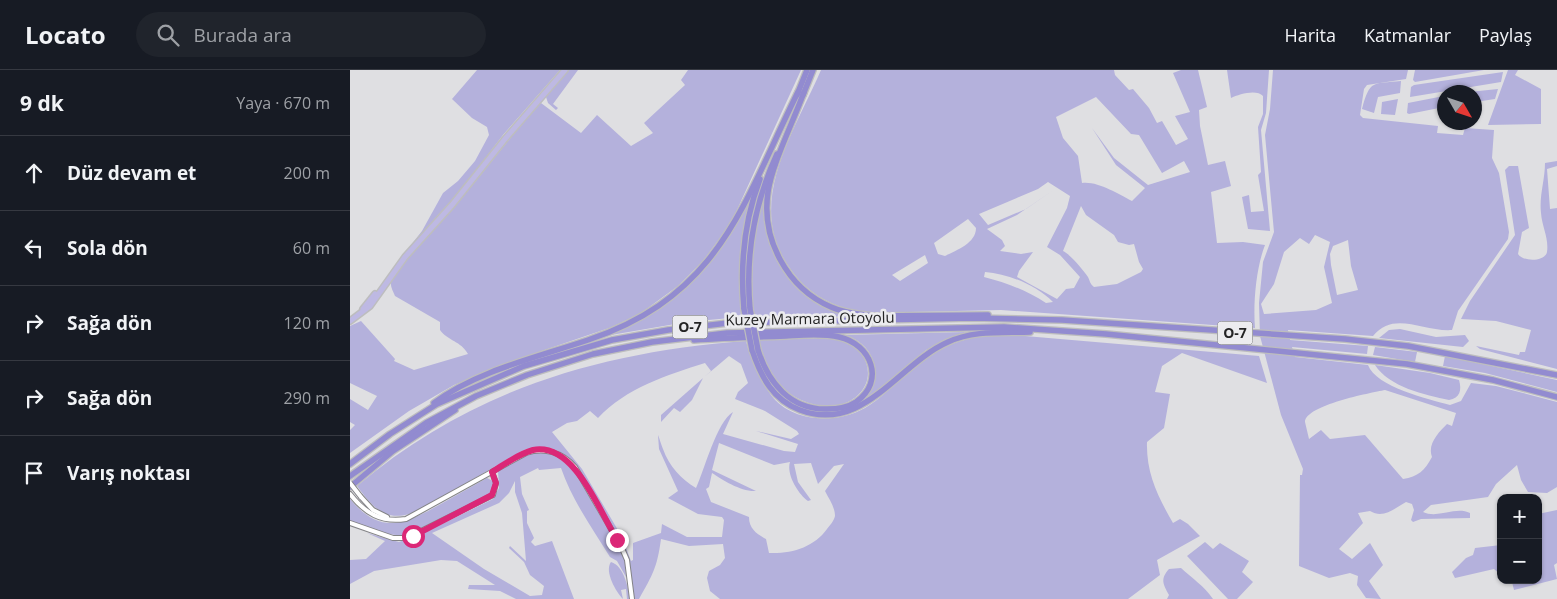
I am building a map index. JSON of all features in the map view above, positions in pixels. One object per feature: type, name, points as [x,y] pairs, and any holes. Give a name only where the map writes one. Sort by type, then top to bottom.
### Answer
[{"type":"highway","points":[[807,70],[772,177],[767,207],[774,245],[784,267],[795,281],[824,303],[855,314],[872,316],[976,313],[1013,318]]},
{"type":"highway","points":[[415,418],[445,395],[478,379],[625,325],[652,310],[682,288],[707,263],[730,232],[813,70]]},
{"type":"highway","points":[[801,92],[767,160],[751,208],[743,258],[747,309],[755,350],[763,378],[779,398],[806,412],[832,415],[846,412],[865,404],[920,357],[956,339],[986,332],[1062,331]]},
{"type":"highway","name":"Kuzey Marmara Otoyolu","points":[[350,464],[415,418],[460,392],[539,361],[589,346],[668,330],[737,323],[1013,318],[1062,320],[1345,339],[1408,346],[1557,375]]},
{"type":"highway","name":"Kuzey Marmara Otoyolu","points":[[350,476],[411,431],[476,396],[563,363],[652,342],[726,333],[769,331],[1004,327],[1062,331]]},
{"type":"highway","name":"O-7","points":[[1062,331],[1408,364],[1493,380],[1557,397]]},
{"type":"highway","points":[[652,342],[834,336],[847,339],[863,349],[871,365],[871,378],[866,392],[849,406],[833,409],[812,408],[795,402],[778,389],[755,350]]},
{"type":"highway","name":"O-7","points":[[350,485],[393,451],[476,396]]},
{"type":"main road","points":[[350,318],[365,307],[402,256],[461,190],[560,70]]},
{"type":"main road","points":[[350,318],[370,306],[404,257],[452,206],[505,138],[565,70]]},
{"type":"street","points":[[350,494],[372,516],[393,520],[411,517],[532,450],[554,452],[568,460],[578,471],[626,556],[632,599]]},
{"type":"street","points":[[350,523],[393,538],[413,536],[492,495],[496,483],[492,472]]},
{"type":"street","points":[[350,485],[373,510],[393,520]]},
{"type":"shaded area","points":[[477,70],[560,70],[503,135],[461,190],[411,245],[422,231],[443,193],[458,181],[475,161],[489,135],[487,127],[472,118],[452,99]]},
{"type":"shaded area","points":[[567,70],[578,70],[553,104],[558,108],[556,110],[548,103],[546,97]]},
{"type":"shaded area","points":[[688,70],[801,70],[731,223],[703,261],[678,286],[641,313],[612,327],[524,357],[454,385],[409,411],[350,453],[350,430],[355,425],[350,422],[350,399],[368,410],[377,396],[350,383],[350,326],[361,321],[395,359],[394,361],[414,370],[468,354],[462,346],[443,334],[440,330],[440,322],[395,296],[391,287],[391,281],[401,264],[455,206],[541,103],[581,133],[597,115],[631,146],[653,133],[644,123],[685,85],[681,80]]},
{"type":"shaded area","points":[[821,70],[1114,70],[1115,75],[1129,90],[1133,89],[1149,108],[1157,123],[1162,121],[1176,145],[1188,139],[1175,116],[1190,112],[1173,73],[1181,70],[1198,70],[1207,107],[1199,110],[1200,126],[1208,165],[1225,161],[1231,186],[1211,192],[1217,243],[1243,242],[1265,245],[1259,264],[1256,286],[1255,328],[1001,310],[865,313],[842,307],[822,298],[804,285],[789,267],[776,243],[771,218],[772,193],[778,167]],"holes":[[[1096,97],[1131,134],[1139,135],[1162,173],[1184,161],[1190,172],[1148,185],[1114,158],[1092,128],[1116,165],[1145,188],[1132,201],[1101,186],[1082,183],[1078,156],[1063,138],[1056,117]],[[1048,182],[1070,196],[1067,208],[1047,247],[1060,255],[1080,277],[1074,288],[1066,289],[1057,299],[1017,277],[1019,271],[1033,252],[1021,254],[1000,251],[1005,246],[1002,240],[987,229],[1017,215],[1025,209],[988,225],[979,214],[1038,189]],[[1081,206],[1086,215],[1114,235],[1118,242],[1129,245],[1134,244],[1143,269],[1141,272],[1117,284],[1094,287],[1080,266],[1063,251]],[[968,219],[976,228],[973,238],[965,245],[945,256],[938,254],[934,243]],[[925,255],[928,263],[900,281],[892,275]],[[985,272],[1022,281],[1039,290],[1053,302],[1046,303],[1008,284],[984,277]]]},
{"type":"shaded area","points":[[1227,70],[1269,70],[1266,113],[1261,130],[1270,231],[1248,229],[1242,197],[1249,195],[1251,212],[1264,211],[1258,175],[1261,172],[1258,127],[1263,114],[1263,96],[1252,93],[1231,98]]},
{"type":"shaded area","points":[[1273,70],[1408,70],[1406,79],[1367,85],[1364,89],[1360,115],[1363,118],[1437,126],[1437,133],[1463,135],[1464,130],[1494,130],[1492,158],[1499,173],[1509,232],[1508,239],[1458,311],[1452,330],[1400,323],[1390,324],[1381,328],[1373,336],[1288,330],[1290,340],[1368,346],[1367,354],[1292,347],[1295,357],[1368,365],[1381,380],[1416,396],[1450,405],[1461,401],[1471,383],[1496,386],[1557,402],[1557,487],[1547,493],[1528,492],[1521,480],[1517,465],[1496,484],[1488,497],[1431,505],[1423,512],[1435,514],[1464,511],[1470,513],[1470,518],[1421,519],[1413,522],[1411,520],[1414,510],[1412,504],[1406,502],[1384,514],[1370,511],[1358,513],[1363,523],[1339,549],[1352,559],[1370,543],[1383,565],[1369,581],[1381,599],[1366,598],[1357,585],[1358,576],[1350,573],[1329,578],[1299,566],[1300,475],[1302,475],[1303,469],[1281,415],[1260,336],[1259,303],[1263,262],[1274,232],[1265,135],[1270,109]],"holes":[[[1315,235],[1330,242],[1324,267],[1332,303],[1316,310],[1264,314],[1261,304],[1274,284],[1284,252],[1300,238],[1309,244]],[[1348,240],[1351,266],[1358,290],[1337,295],[1330,254],[1333,246]],[[1385,390],[1456,413],[1452,426],[1447,424],[1432,443],[1432,457],[1427,466],[1413,477],[1403,479],[1365,435],[1330,439],[1321,430],[1309,439],[1305,422],[1308,416],[1316,410],[1353,397]]]},
{"type":"shaded area","points":[[1415,70],[1484,70],[1415,82],[1413,80]]},
{"type":"shaded area","points":[[1508,70],[1518,70],[1515,75],[1541,89],[1541,124],[1488,125]]},
{"type":"shaded area","points":[[1503,72],[1501,82],[1482,85],[1437,85],[1437,93],[1410,97],[1411,87]]},
{"type":"shaded area","points":[[1401,81],[1400,93],[1378,97],[1374,113],[1362,109],[1370,88],[1374,85],[1384,82]]},
{"type":"shaded area","points":[[1498,89],[1495,99],[1482,101],[1482,91]]},
{"type":"shaded area","points":[[1437,97],[1437,108],[1409,114],[1407,113],[1408,103]]},
{"type":"shaded area","points":[[1398,99],[1395,115],[1381,114],[1382,102]]},
{"type":"shaded area","points":[[1557,161],[1557,166],[1547,169],[1550,209],[1557,208],[1557,369],[1480,349],[1476,346],[1519,355],[1520,352],[1525,352],[1531,330],[1496,321],[1461,319],[1470,301],[1515,235],[1505,170],[1509,166],[1518,166],[1529,228],[1522,232],[1518,254],[1529,260],[1534,260],[1542,258],[1547,252],[1541,207],[1545,163]]},
{"type":"shaded area","points":[[766,190],[765,211],[784,271],[833,311],[853,317],[754,316],[753,253],[758,221]]},
{"type":"shaded area","points":[[750,200],[739,270],[741,317],[687,322],[611,335],[657,310],[693,281],[724,244]]},
{"type":"shaded area","points":[[1400,329],[1436,337],[1465,335],[1469,341],[1463,347],[1379,338],[1389,330]]},
{"type":"shaded area","points":[[966,332],[926,350],[870,398],[856,406],[871,387],[874,366],[871,356],[865,348],[857,340],[845,335]]},
{"type":"shaded area","points":[[1025,336],[1259,356],[1267,383],[1182,353],[1162,366],[1155,392],[1170,394],[1164,428],[1147,442],[1151,474],[1162,504],[1173,523],[1180,519],[1200,536],[1157,560],[1160,575],[1128,599],[720,599],[710,591],[707,578],[709,571],[720,565],[725,558],[723,544],[689,546],[661,539],[658,557],[651,577],[639,599],[634,599],[629,562],[620,539],[581,473],[563,454],[551,449],[538,447],[522,451],[421,509],[400,516],[384,513],[370,502],[357,486],[400,453],[445,424],[491,401],[539,382],[588,366],[692,346],[746,341],[759,376],[771,395],[780,404],[803,416],[828,418],[841,417],[865,408],[882,396],[908,371],[935,352],[955,343],[976,337]],"holes":[[[729,356],[741,364],[748,383],[738,392],[735,399],[765,411],[797,431],[799,434],[791,439],[756,431],[798,444],[795,452],[784,451],[723,434],[733,412],[727,417],[716,436],[696,488],[685,480],[672,466],[658,435],[659,449],[678,491],[668,498],[698,514],[722,517],[724,520],[722,537],[687,537],[662,524],[661,533],[633,543],[633,560],[631,561],[622,537],[582,469],[552,432],[567,423],[577,421],[590,411],[598,418],[621,398],[676,372],[705,363],[711,371],[704,377]],[[719,443],[774,465],[790,462],[791,478],[800,494],[808,501],[811,500],[798,482],[794,464],[811,463],[818,484],[834,466],[844,464],[825,491],[835,513],[832,523],[822,535],[809,545],[794,551],[769,553],[766,539],[752,528],[749,517],[711,502],[706,489],[709,487],[712,473],[738,488],[756,491],[712,470]]]},
{"type":"shaded area","points":[[825,338],[844,341],[854,346],[860,352],[867,366],[868,374],[864,388],[848,402],[837,405],[813,404],[791,394],[782,387],[768,370],[759,340]]},
{"type":"shaded area","points":[[1375,347],[1417,352],[1415,362],[1373,355]]},
{"type":"shaded area","points":[[1445,356],[1557,380],[1557,392],[1485,373],[1443,366]]},
{"type":"shaded area","points":[[1375,365],[1430,373],[1459,380],[1459,393],[1456,397],[1449,400],[1419,393],[1389,379]]},
{"type":"shaded area","points":[[703,378],[692,400],[680,412],[674,408],[661,422],[661,415]]},
{"type":"shaded area","points":[[537,452],[555,455],[574,470],[625,559],[626,577],[617,561],[610,557],[583,514],[561,468],[539,470],[538,468],[520,477],[522,494],[529,510],[527,511],[527,523],[534,538],[531,542],[535,546],[552,541],[574,599],[516,599],[500,591],[468,589],[469,585],[495,585],[457,561],[441,560],[374,571],[350,584],[350,560],[366,559],[385,541],[367,533],[399,542],[430,530],[493,499],[499,488],[498,471],[528,454]],"holes":[[[515,481],[515,492],[522,513],[526,561],[510,546],[509,548],[524,562],[530,575],[544,586],[542,595],[530,596],[484,569],[432,533],[499,503],[509,493]]]},
{"type":"shaded area","points":[[487,478],[493,481],[494,485],[491,493],[405,536],[387,534],[350,522],[350,499],[372,518],[392,523],[414,518]]},
{"type":"shaded area","points":[[1557,510],[1557,563],[1554,565],[1557,579],[1542,583],[1542,539],[1542,513]]},
{"type":"shaded area","points":[[1205,542],[1213,549],[1220,543],[1249,561],[1242,572],[1253,582],[1237,599],[1228,599],[1187,556]]},
{"type":"shaded area","points":[[1497,545],[1497,572],[1494,569],[1455,578],[1452,572],[1466,558],[1473,555],[1475,548]]},
{"type":"shaded area","points":[[611,562],[622,572],[627,583],[630,599],[627,599],[626,589],[621,590],[623,599],[614,587],[609,571]]},
{"type":"shaded area","points":[[1181,568],[1202,586],[1213,599],[1167,599],[1169,595],[1164,585],[1164,576],[1169,569]]},
{"type":"shaded area","points":[[1512,584],[1537,584],[1514,590]]},
{"type":"route","points":[[413,536],[492,495],[496,490],[496,480],[492,472],[520,455],[532,450],[544,450],[554,452],[572,463],[617,540]]}]
